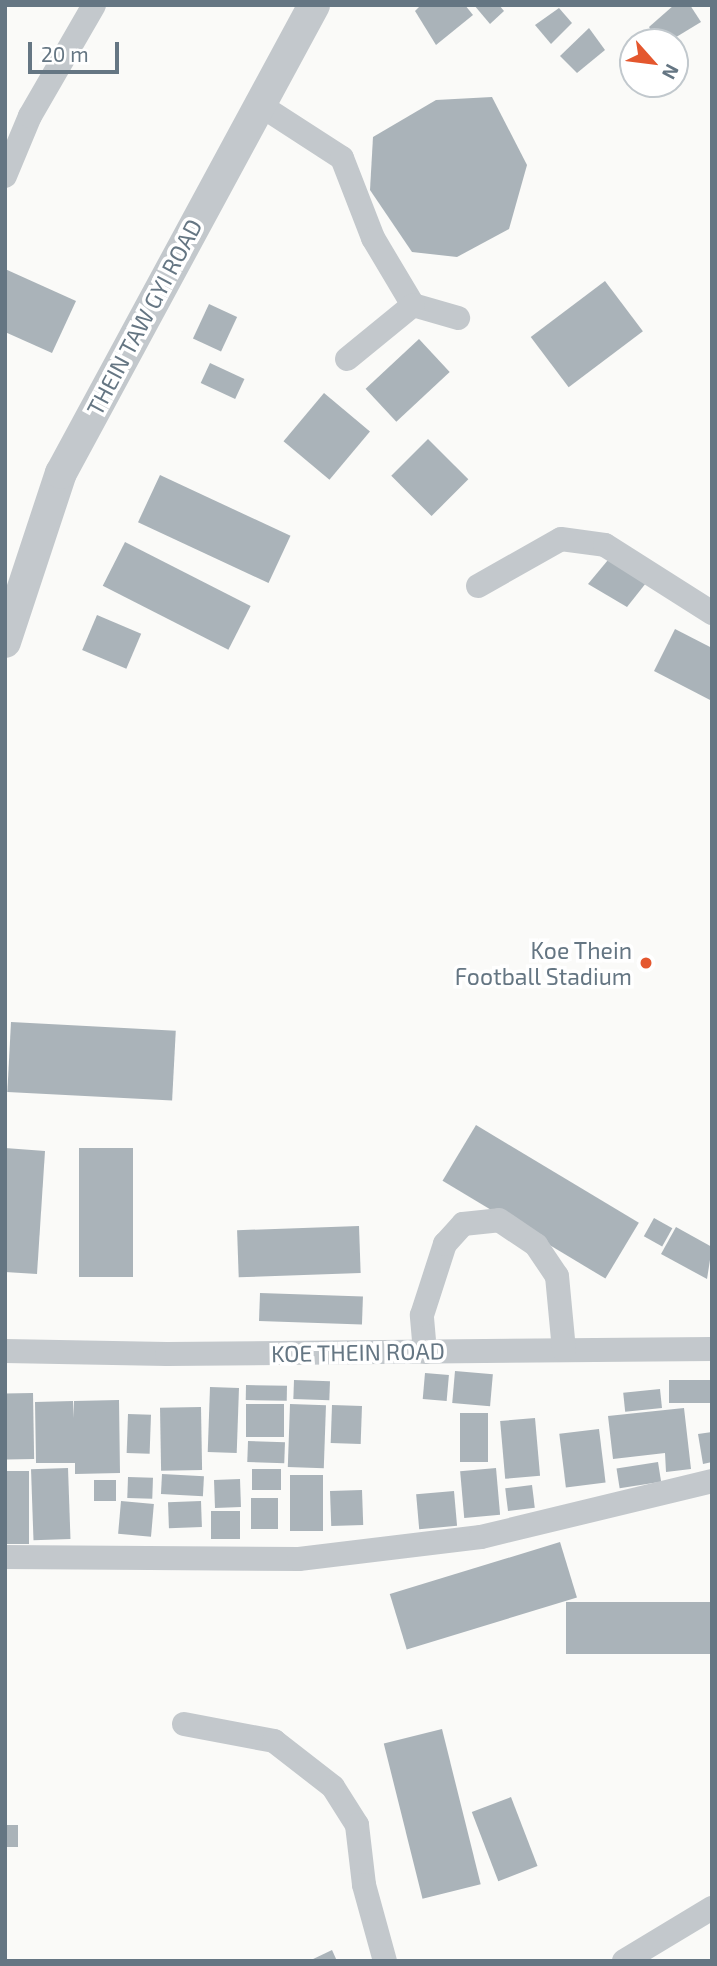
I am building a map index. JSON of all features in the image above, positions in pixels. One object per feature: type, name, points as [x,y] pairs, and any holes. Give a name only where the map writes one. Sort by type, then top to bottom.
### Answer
[{"type":"street","points":[[5,176],[30,116],[94,5]]},
{"type":"street","name":"THEIN TAW GYI ROAD","points":[[5,642],[61,473],[257,103],[314,5]]},
{"type":"street","points":[[257,103],[342,158],[373,238],[414,305],[458,318]]},
{"type":"street","points":[[347,359],[414,305]]},
{"type":"street","points":[[478,586],[561,539],[605,545],[712,613]]},
{"type":"street","points":[[425,1352],[422,1315],[444,1244],[463,1224],[499,1220],[536,1245],[557,1276],[564,1350]]},
{"type":"street","name":"KOE THEIN ROAD","points":[[5,1351],[425,1352],[712,1349]]},
{"type":"street","points":[[5,1557],[299,1559],[481,1537],[712,1481]]},
{"type":"street","points":[[184,1724],[274,1741],[333,1787],[357,1825],[364,1885],[385,1961]]},
{"type":"street","points":[[624,1961],[712,1908]]},
{"type":"building","points":[[421,5],[465,5],[473,15],[436,45],[415,11]]},
{"type":"building","points":[[474,5],[499,5],[504,11],[490,24]]},
{"type":"building","points":[[674,5],[690,5],[701,22],[689,29],[649,27]]},
{"type":"building","points":[[559,8],[572,23],[551,44],[535,25]]},
{"type":"building","points":[[589,28],[605,50],[577,73],[560,56]]},
{"type":"building","points":[[492,97],[527,165],[509,229],[457,257],[412,252],[370,190],[373,137],[436,100]]},
{"type":"building","points":[[5,269],[76,301],[52,353],[5,332]]},
{"type":"building","points":[[605,281],[643,331],[569,387],[531,337]]},
{"type":"building","points":[[209,304],[237,317],[221,352],[193,338]]},
{"type":"building","points":[[419,339],[450,372],[396,422],[366,389]]},
{"type":"building","points":[[210,363],[244,379],[235,399],[201,383]]},
{"type":"building","points":[[324,393],[370,432],[329,480],[284,441]]},
{"type":"building","points":[[428,439],[468,479],[432,516],[391,476]]},
{"type":"building","points":[[160,475],[291,536],[269,583],[138,522]]},
{"type":"building","points":[[125,542],[251,606],[228,650],[103,586]]},
{"type":"building","points":[[608,560],[650,578],[627,607],[588,584]]},
{"type":"building","points":[[97,615],[141,634],[126,669],[82,650]]},
{"type":"building","points":[[675,629],[712,648],[712,701],[654,671]]},
{"type":"building","points":[[11,1022],[176,1031],[172,1101],[7,1092]]},
{"type":"building","points":[[476,1125],[639,1223],[605,1279],[443,1181]]},
{"type":"building","points":[[5,1148],[45,1151],[37,1274],[5,1272]]},
{"type":"building","points":[[79,1148],[133,1148],[133,1277],[79,1277]]},
{"type":"building","points":[[654,1218],[672,1228],[662,1247],[644,1236]]},
{"type":"building","points":[[359,1226],[361,1273],[239,1277],[237,1230]]},
{"type":"building","points":[[676,1227],[712,1247],[707,1279],[661,1254]]},
{"type":"building","points":[[260,1293],[363,1297],[362,1325],[259,1321]]},
{"type":"building","points":[[455,1371],[493,1374],[490,1406],[452,1403]]},
{"type":"building","points":[[425,1373],[449,1375],[447,1401],[423,1399]]},
{"type":"building","points":[[294,1380],[330,1381],[329,1400],[293,1399]]},
{"type":"building","points":[[669,1380],[712,1380],[712,1403],[669,1403]]},
{"type":"building","points":[[246,1385],[287,1386],[287,1401],[246,1400]]},
{"type":"building","points":[[210,1387],[239,1388],[237,1453],[208,1452]]},
{"type":"building","points":[[660,1389],[662,1408],[625,1412],[623,1393]]},
{"type":"building","points":[[5,1393],[33,1393],[34,1459],[6,1459]]},
{"type":"building","points":[[119,1400],[120,1473],[75,1474],[75,1463],[36,1463],[35,1402],[73,1401],[74,1418],[74,1401]]},
{"type":"building","points":[[246,1404],[284,1404],[284,1437],[246,1437]]},
{"type":"building","points":[[290,1404],[326,1405],[324,1468],[288,1467]]},
{"type":"building","points":[[332,1405],[362,1406],[361,1444],[331,1443]]},
{"type":"building","points":[[201,1407],[202,1470],[161,1471],[160,1408]]},
{"type":"building","points":[[684,1408],[691,1469],[666,1472],[665,1453],[613,1459],[608,1416]]},
{"type":"building","points":[[460,1413],[488,1413],[488,1462],[460,1462]]},
{"type":"building","points":[[128,1414],[151,1415],[150,1454],[127,1453]]},
{"type":"building","points":[[535,1418],[540,1476],[505,1479],[500,1421]]},
{"type":"building","points":[[599,1429],[606,1483],[566,1487],[559,1434]]},
{"type":"building","points":[[712,1432],[712,1462],[703,1464],[698,1434]]},
{"type":"building","points":[[248,1441],[285,1442],[284,1463],[247,1462]]},
{"type":"building","points":[[658,1462],[661,1482],[620,1488],[617,1469]]},
{"type":"building","points":[[68,1468],[70,1539],[34,1540],[31,1469]]},
{"type":"building","points":[[496,1468],[500,1515],[464,1518],[460,1471]]},
{"type":"building","points":[[252,1469],[281,1469],[281,1490],[252,1490]]},
{"type":"building","points":[[5,1471],[29,1471],[29,1544],[5,1544]]},
{"type":"building","points":[[162,1474],[204,1476],[203,1496],[161,1494]]},
{"type":"building","points":[[290,1475],[323,1475],[323,1531],[290,1531]]},
{"type":"building","points":[[128,1477],[153,1478],[152,1499],[127,1498]]},
{"type":"building","points":[[240,1479],[241,1507],[215,1508],[214,1480]]},
{"type":"building","points":[[94,1480],[116,1480],[116,1501],[94,1501]]},
{"type":"building","points":[[532,1485],[535,1508],[508,1511],[505,1488]]},
{"type":"building","points":[[362,1490],[363,1525],[331,1526],[330,1491]]},
{"type":"building","points":[[454,1491],[457,1526],[419,1529],[416,1494]]},
{"type":"building","points":[[251,1498],[278,1498],[278,1529],[251,1529]]},
{"type":"building","points":[[121,1501],[154,1504],[151,1537],[118,1534]]},
{"type":"building","points":[[201,1501],[202,1527],[169,1528],[168,1502]]},
{"type":"building","points":[[211,1511],[240,1511],[240,1539],[211,1539]]},
{"type":"building","points":[[560,1542],[577,1597],[407,1650],[390,1594]]},
{"type":"building","points":[[566,1602],[712,1602],[712,1654],[566,1654]]},
{"type":"building","points":[[442,1729],[481,1884],[422,1899],[384,1744]]},
{"type":"building","points":[[511,1797],[538,1866],[498,1881],[472,1812]]},
{"type":"building","points":[[5,1825],[18,1825],[18,1847],[5,1847]]},
{"type":"building","points":[[332,1950],[337,1961],[309,1961]]},
{"type":"place","name":"Koe Thein Football Stadium","points":[[646,963]]}]
